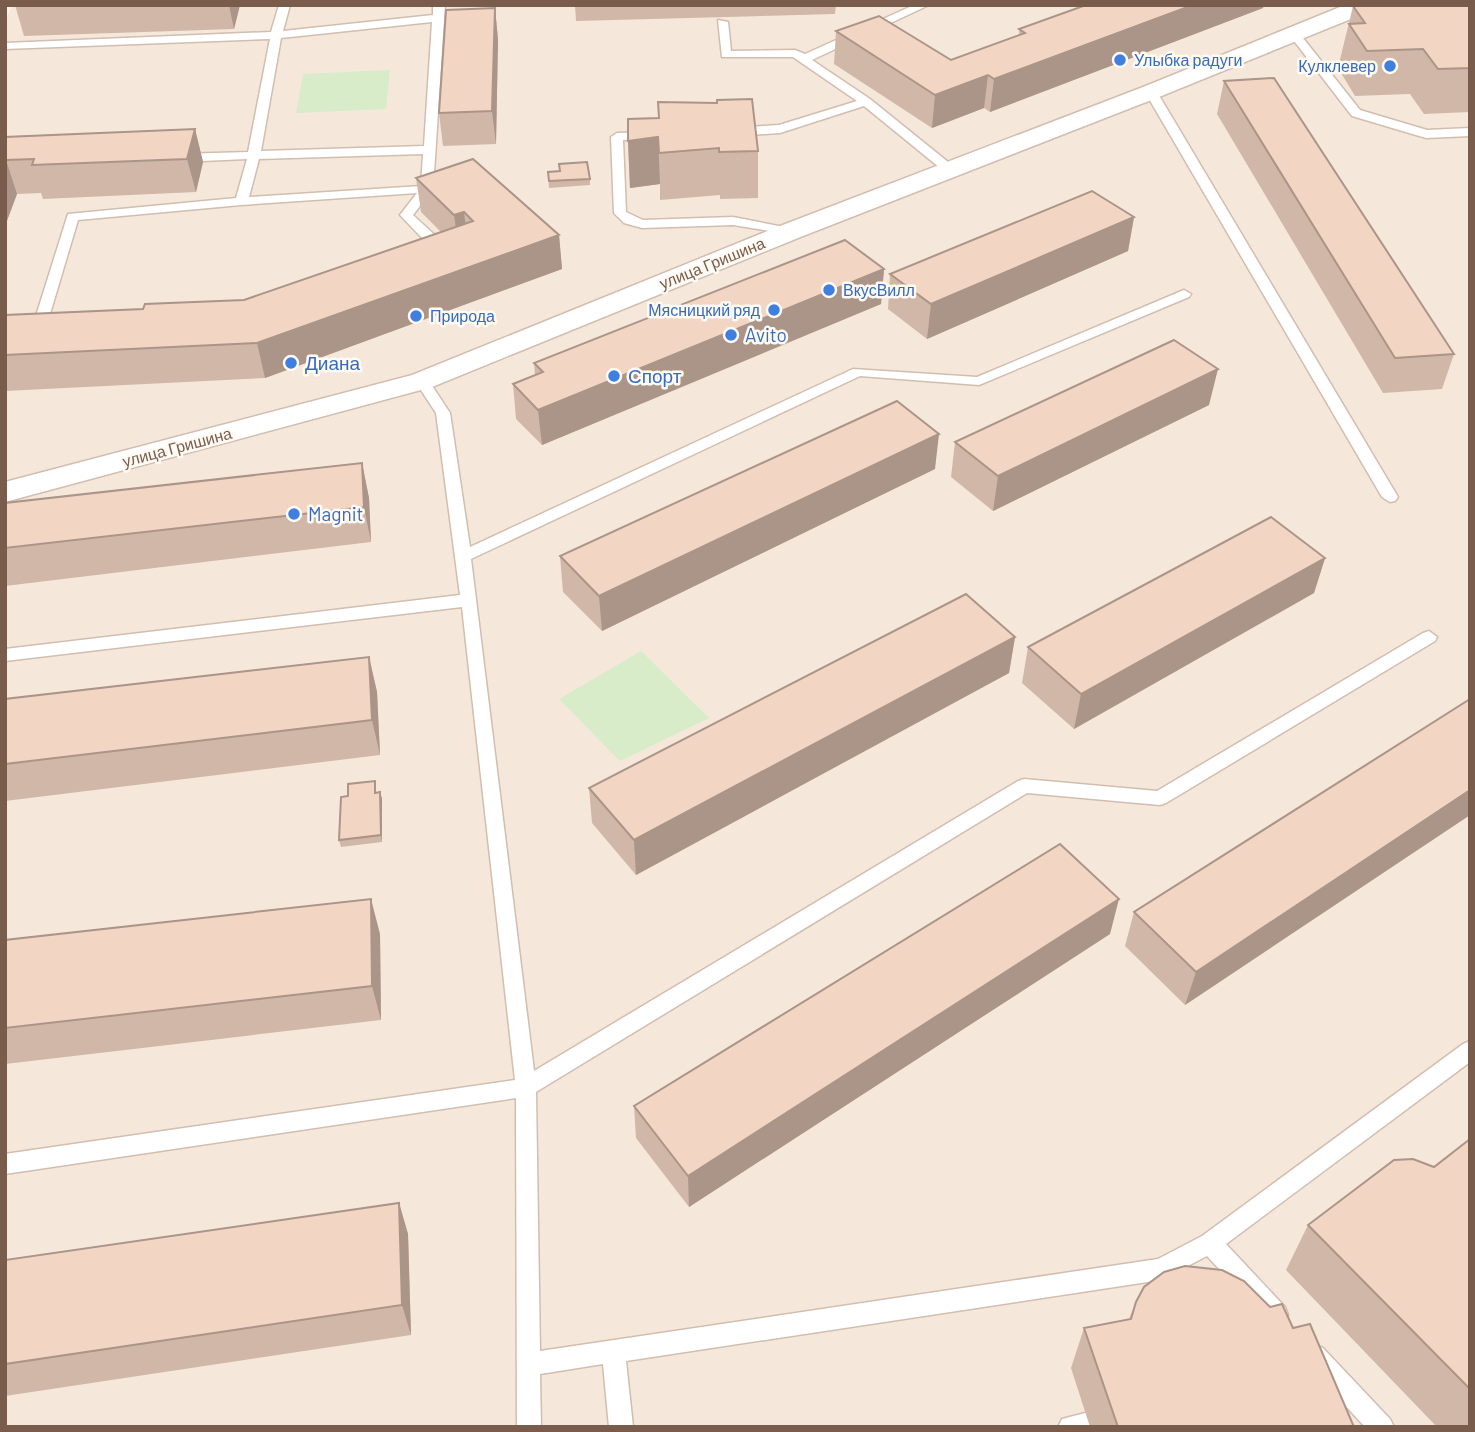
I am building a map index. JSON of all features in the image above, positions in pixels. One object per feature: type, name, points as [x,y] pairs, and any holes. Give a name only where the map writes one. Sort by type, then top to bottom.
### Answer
[{"type":"street","name":"улица Гришина","points":[[5,492],[422,381],[789,232],[1151,92],[1365,5]]},
{"type":"lane","points":[[241,201],[254,155],[276,35],[285,5]]},
{"type":"lane","points":[[804,59],[893,25],[924,5]]},
{"type":"lane","points":[[5,46],[276,35],[441,9],[427,189],[406,215],[433,241],[408,250]]},
{"type":"lane","points":[[722,22],[726,55],[795,53],[866,103],[949,169]]},
{"type":"lane","points":[[1295,35],[1356,113],[1426,134],[1470,132]]},
{"type":"lane","points":[[1151,92],[1390,497]]},
{"type":"lane","points":[[712,133],[780,129],[866,103]]},
{"type":"lane","points":[[671,135],[617,137],[620,213],[629,220],[642,223],[733,221],[789,232]]},
{"type":"lane","points":[[172,158],[428,150]]},
{"type":"lane","points":[[68,317],[42,319],[73,217],[241,201],[427,189]]},
{"type":"lane","points":[[463,556],[858,372],[979,381],[1184,294]]},
{"type":"lane","points":[[422,381],[443,413],[469,600],[526,1087],[529,1427]]},
{"type":"lane","points":[[5,655],[469,600]]},
{"type":"lane","points":[[5,1164],[526,1087],[1024,786],[1160,798],[1429,637]]},
{"type":"lane","points":[[529,1364],[1132,1275],[1179,1261],[1210,1243],[1470,1050]]},
{"type":"lane","points":[[1210,1243],[1382,1427]]},
{"type":"lane","points":[[613,1351],[621,1427]]},
{"type":"shaded area","points":[[12,5],[1470,5],[1470,1427],[5,1427],[5,22]]},
{"type":"green space","points":[[390,70],[386,109],[296,113],[303,74]]},
{"type":"green space","points":[[641,651],[709,718],[620,761],[559,699]]},
{"type":"building","points":[[1086,5],[1193,5],[994,79],[988,75],[935,95],[836,31],[879,16],[951,60],[1025,33],[1019,29]]},
{"type":"building","points":[[1470,5],[1470,68],[1438,69],[1423,49],[1367,51],[1349,24],[1365,23],[1353,6]]},
{"type":"building","points":[[495,8],[492,111],[439,113],[446,10]]},
{"type":"building","points":[[1274,78],[1454,354],[1395,358],[1224,81]]},
{"type":"building","points":[[752,99],[758,151],[719,152],[719,148],[659,153],[658,137],[628,141],[628,119],[659,118],[658,102],[717,103],[717,100]]},
{"type":"building","points":[[195,129],[187,159],[32,165],[34,159],[5,161],[5,137]]},
{"type":"building","points":[[473,159],[559,235],[257,343],[5,355],[5,315],[143,309],[145,304],[244,300],[473,221],[464,212],[454,215],[416,178]]},
{"type":"building","points":[[587,162],[590,179],[549,181],[548,172],[560,171],[559,164]]},
{"type":"building","points":[[1092,191],[1134,217],[931,304],[890,274]]},
{"type":"building","points":[[845,240],[884,269],[538,410],[513,384],[543,372],[534,363]]},
{"type":"building","points":[[1174,340],[1218,369],[998,476],[955,442]]},
{"type":"building","points":[[897,401],[939,434],[599,596],[560,556]]},
{"type":"building","points":[[362,463],[364,507],[5,548],[5,503]]},
{"type":"building","points":[[1271,517],[1325,558],[1081,694],[1028,647]]},
{"type":"building","points":[[966,594],[1015,637],[634,840],[589,788]]},
{"type":"building","points":[[369,657],[372,720],[5,764],[5,699]]},
{"type":"building","points":[[1470,699],[1470,790],[1196,972],[1134,912]]},
{"type":"building","points":[[375,781],[375,793],[380,792],[381,835],[339,840],[341,797],[348,796],[348,784]]},
{"type":"building","points":[[1060,844],[1119,899],[688,1176],[634,1106]]},
{"type":"building","points":[[371,899],[372,986],[5,1028],[5,940]]},
{"type":"building","points":[[1470,1139],[1470,1389],[1308,1225],[1394,1160],[1413,1159],[1434,1167]]},
{"type":"building","points":[[399,1203],[402,1305],[5,1364],[5,1260]]},
{"type":"building","points":[[1185,1266],[1222,1270],[1244,1281],[1270,1307],[1282,1304],[1293,1328],[1310,1324],[1354,1427],[1118,1427],[1084,1328],[1131,1319],[1144,1287],[1164,1272]]},
{"type":"place","name":"Улыбка радуги","points":[[1120,60]]},
{"type":"place","name":"Кулклевер","points":[[1390,66]]},
{"type":"place","name":"ВкусВилл","points":[[829,290]]},
{"type":"place","name":"Мясницкий ряд","points":[[774,310]]},
{"type":"place","name":"Природа","points":[[416,316]]},
{"type":"place","name":"Avito","points":[[731,335]]},
{"type":"place","name":"Диана","points":[[291,363]]},
{"type":"place","name":"Спорт","points":[[614,376]]},
{"type":"place","name":"Magnit","points":[[294,514]]}]
